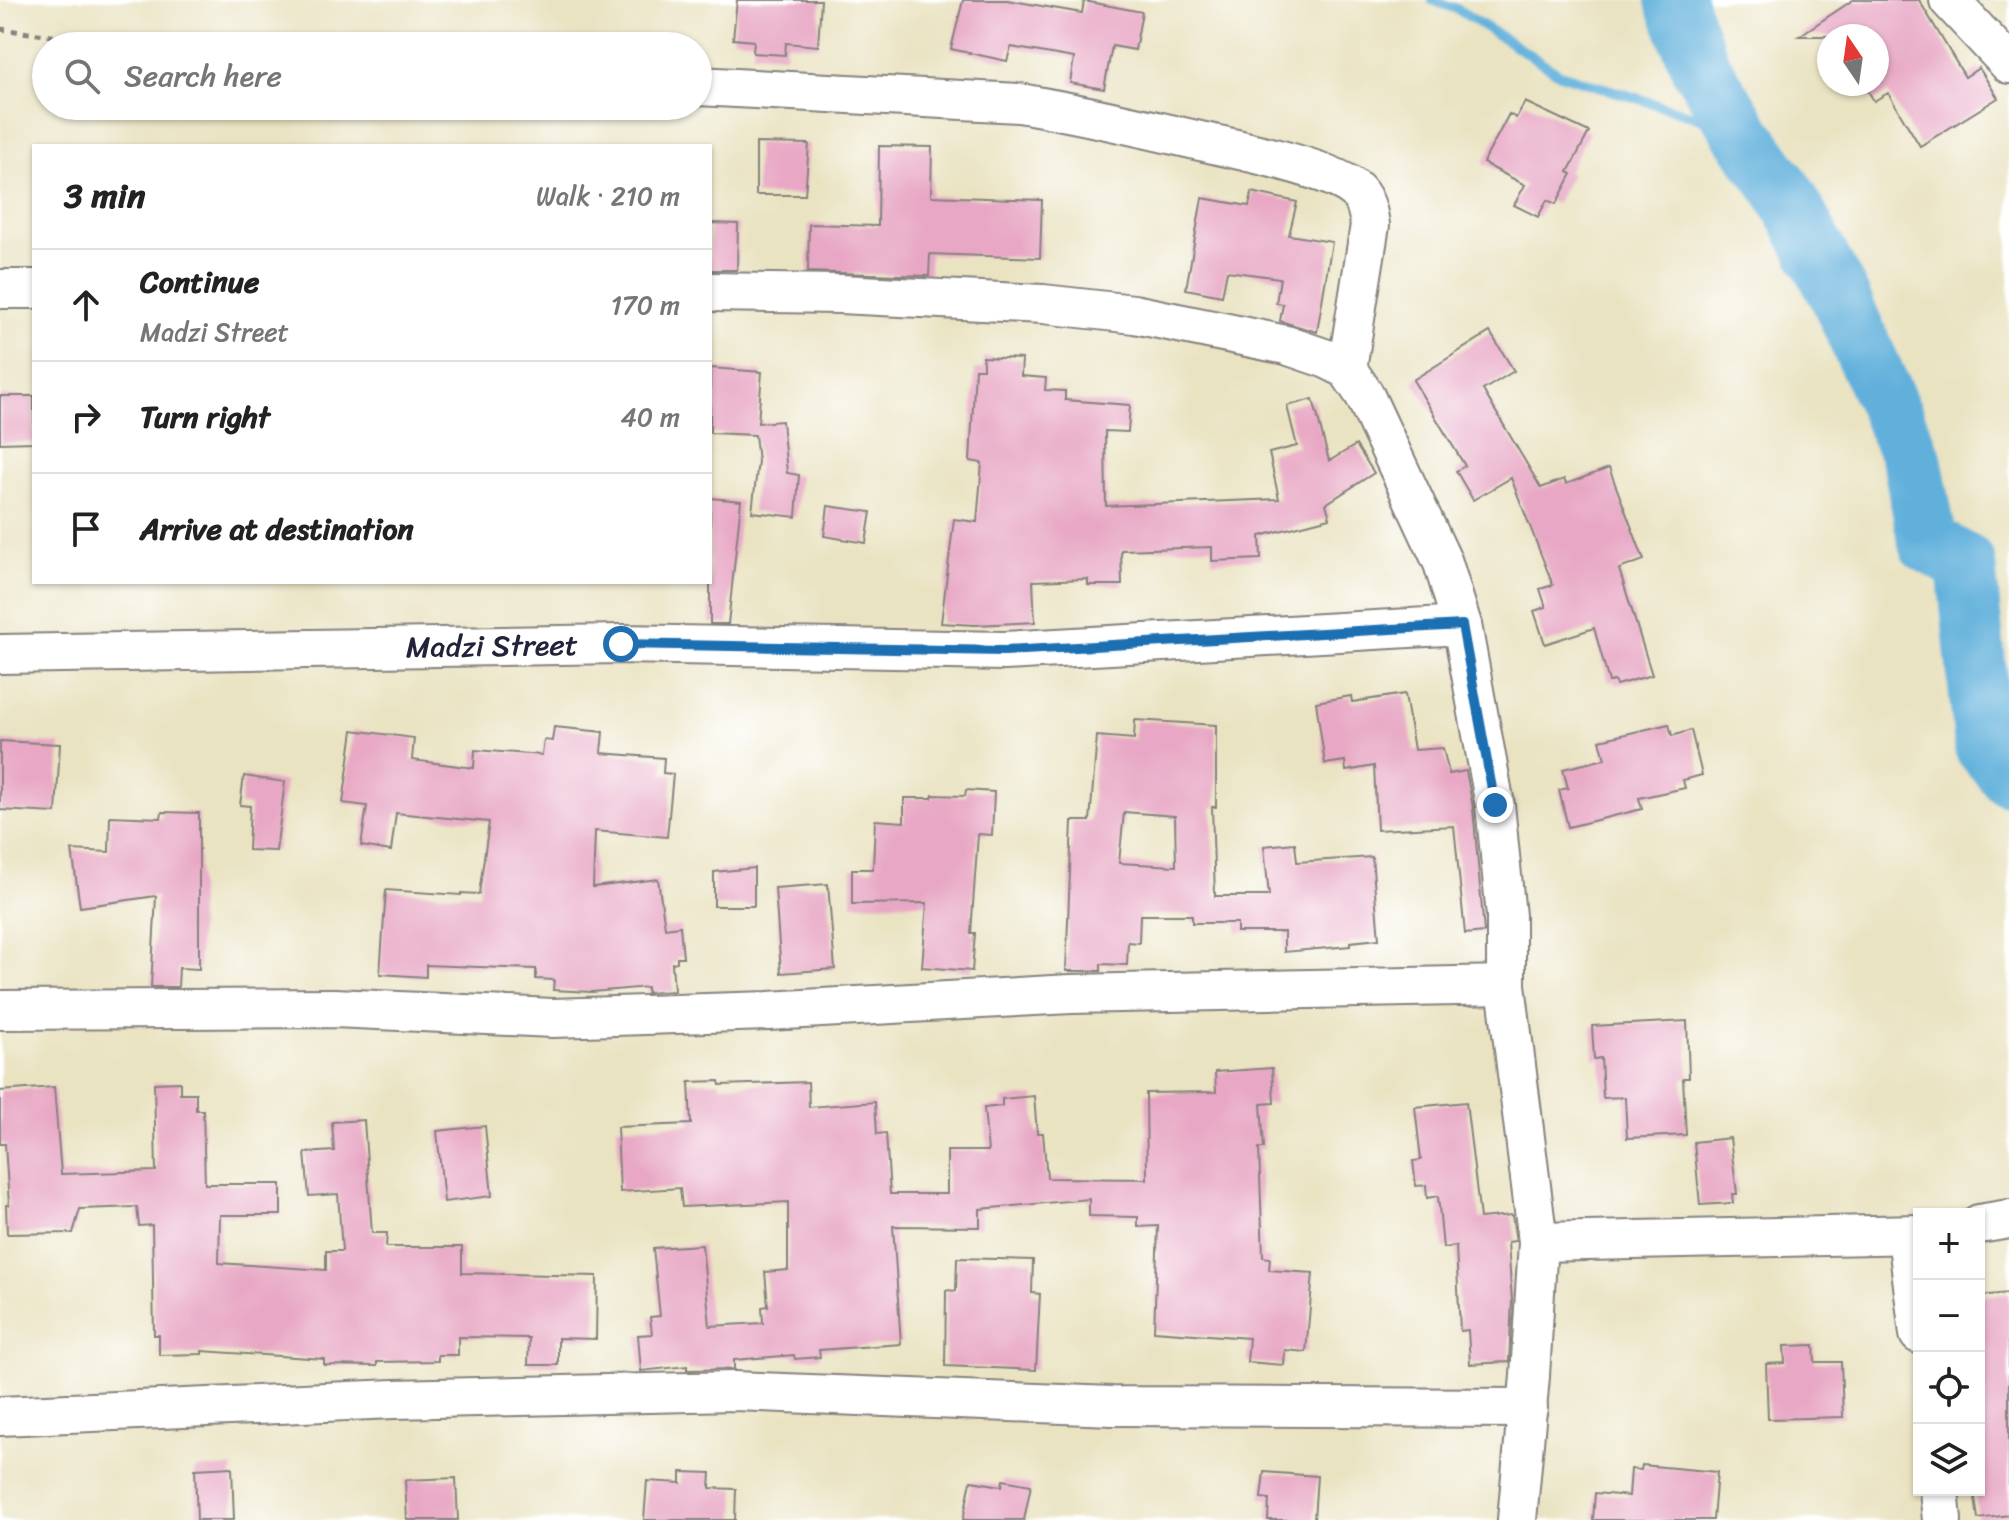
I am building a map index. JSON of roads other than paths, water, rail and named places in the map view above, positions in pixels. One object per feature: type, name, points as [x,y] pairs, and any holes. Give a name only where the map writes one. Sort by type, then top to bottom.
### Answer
[{"type":"street","points":[[1949,0],[2003,45]]},
{"type":"street","points":[[712,87],[1019,103],[1065,110],[1274,158],[1333,177],[1356,190],[1366,205],[1370,225],[1347,369]]},
{"type":"street","points":[[0,289],[32,289]]},
{"type":"street","points":[[712,292],[840,294],[1043,304],[1134,314],[1286,345],[1347,369],[1382,430],[1443,563],[1462,625],[1495,805],[1506,916],[1506,985],[1538,1242],[1528,1408],[1517,1520]]},
{"type":"street","name":"Madzi Street","points":[[0,654],[621,644],[1005,651],[1462,625]]},
{"type":"street","points":[[0,1010],[334,1008],[553,1018],[768,1011],[1071,994],[1506,985]]},
{"type":"street","points":[[1985,1223],[2009,1219]]},
{"type":"street","points":[[1538,1242],[1913,1235]]},
{"type":"street","points":[[0,1416],[394,1399],[734,1391],[1112,1406],[1528,1408]]},
{"type":"street","points":[[1940,1496],[1942,1520]]},
{"type":"waterway","points":[[1432,0],[1457,9],[1560,74],[1741,131]]},
{"type":"waterway","points":[[1675,0],[1700,66],[1787,196],[1839,295],[1912,459],[1928,543],[1966,564],[1984,746],[2009,776]]}]
